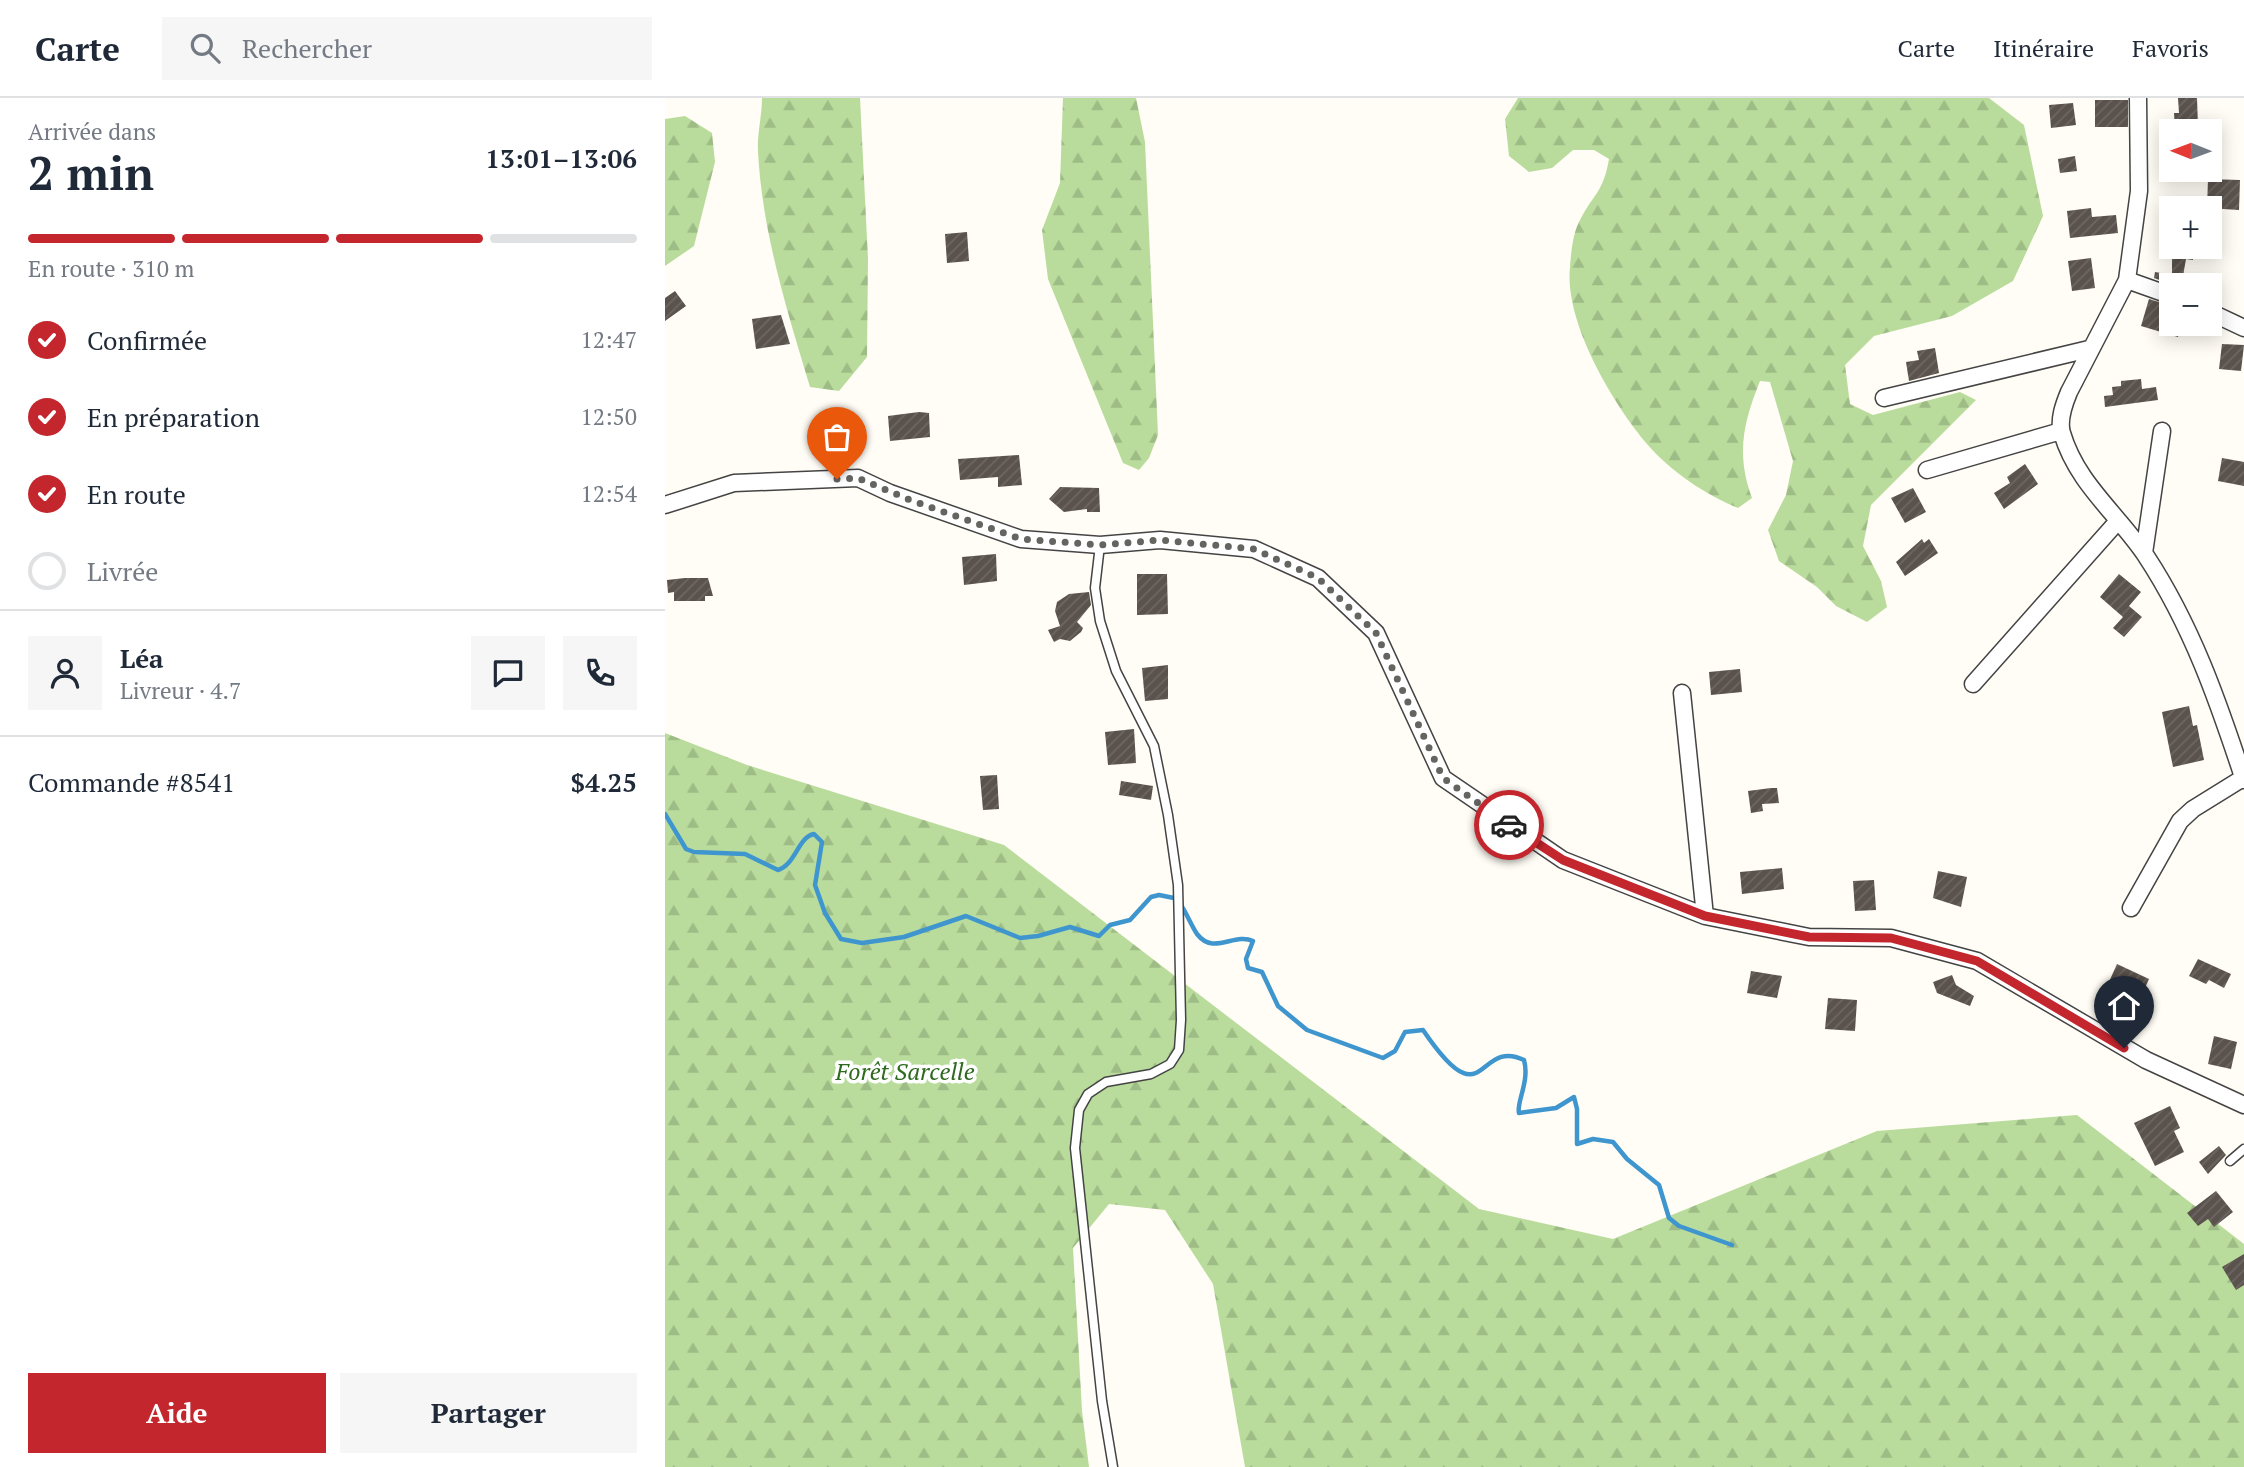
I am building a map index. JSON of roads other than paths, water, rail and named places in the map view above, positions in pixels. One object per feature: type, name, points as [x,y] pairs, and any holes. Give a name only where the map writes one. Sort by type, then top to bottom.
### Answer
[{"type":"street","points":[[2131,908],[2180,821],[2193,808],[2244,779],[2200,652],[2144,553],[2085,481],[2061,431],[2063,407],[2089,349],[2127,280],[2139,191],[2138,98]]},
{"type":"street","points":[[2127,280],[2159,291]]},
{"type":"street","points":[[2222,318],[2244,328]]},
{"type":"street","points":[[1884,398],[2089,349]]},
{"type":"street","points":[[1927,470],[2061,431]]},
{"type":"street","points":[[2144,553],[2162,431]]},
{"type":"street","points":[[665,505],[734,483],[858,478],[902,498],[1021,539],[1100,545],[1160,540],[1254,549],[1318,578],[1376,633],[1443,778],[1563,860],[1705,916],[1809,937],[1891,938],[1977,961],[2146,1060],[2244,1105]]},
{"type":"street","points":[[1973,684],[2117,522]]},
{"type":"street","points":[[1682,693],[1705,916]]},
{"type":"lane","points":[[1100,545],[1095,589],[1100,621],[1117,671],[1154,746],[1168,815],[1178,885],[1181,972],[1179,1051],[1170,1064],[1151,1074],[1107,1082],[1088,1094],[1079,1110],[1075,1148],[1112,1467]]},
{"type":"lane","points":[[2230,1161],[2244,1149]]},
{"type":"waterway","points":[[665,814],[686,849],[694,852],[745,854],[778,870],[789,862],[804,840],[814,834],[822,842],[815,885],[825,913],[841,939],[862,943],[904,937],[966,916],[1020,938],[1070,927],[1099,936],[1110,925],[1130,920],[1151,897],[1159,895],[1174,898]]},
{"type":"waterway","points":[[1181,905],[1197,934],[1204,940],[1217,944],[1239,939],[1253,941],[1246,959],[1248,968],[1262,972],[1278,1006],[1307,1030],[1383,1058],[1395,1051],[1405,1032],[1423,1030],[1443,1057],[1459,1071],[1470,1074],[1508,1056],[1524,1060],[1525,1076],[1519,1113],[1556,1108],[1574,1097],[1577,1109],[1577,1144],[1593,1139],[1613,1142],[1627,1159],[1659,1185],[1669,1218],[1679,1226],[1732,1245]]},
{"type":"park label","name":"Forêt Sarcelle","points":[[905,1072]]}]
